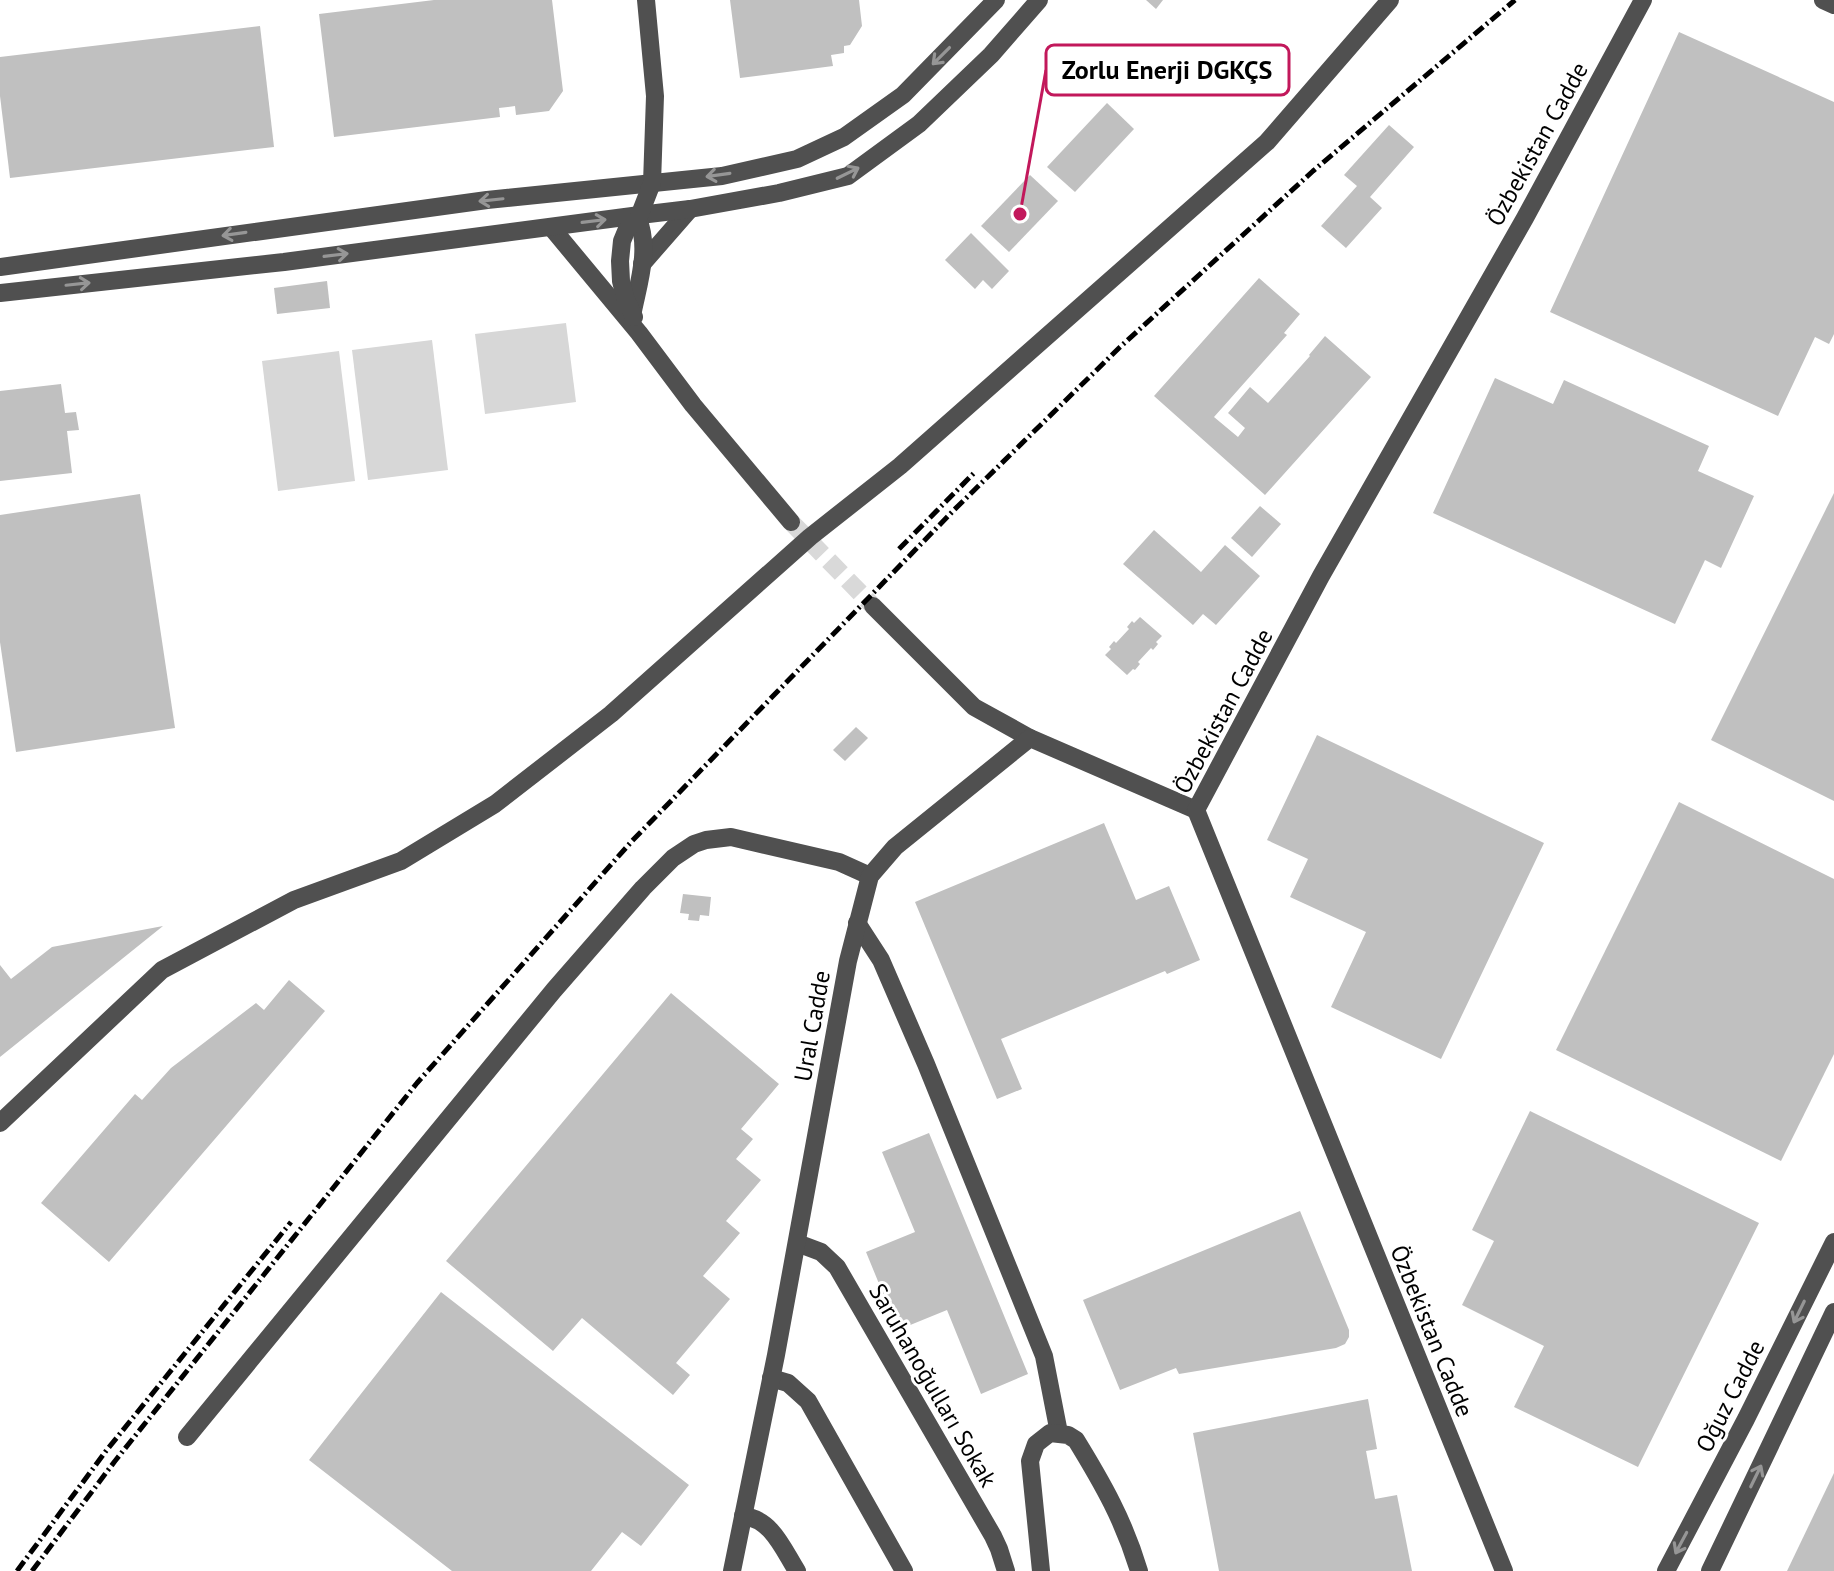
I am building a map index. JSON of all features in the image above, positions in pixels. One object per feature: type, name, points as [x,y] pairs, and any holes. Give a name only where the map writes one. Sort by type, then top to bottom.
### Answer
[{"type":"street","points":[[639,333],[623,289],[620,261],[622,241],[627,229],[639,217],[652,183],[655,96],[646,0]]},
{"type":"street","points":[[0,267],[487,200],[722,176],[797,159],[844,137],[903,95],[996,0]]},
{"type":"street","points":[[0,293],[284,262],[639,217],[779,193],[848,176],[919,124],[991,55],[1039,0]]},
{"type":"street","points":[[0,1123],[162,970],[294,900],[401,861],[495,804],[611,714],[810,537],[900,466],[1267,142],[1390,0]]},
{"type":"street","name":"Özbekistan Cadde","points":[[1504,1571],[1196,810],[1321,576],[1525,218],[1643,0]]},
{"type":"street","points":[[1823,0],[1834,5]]},
{"type":"street","points":[[642,264],[690,209]]},
{"type":"street","points":[[633,311],[644,238],[639,217]]},
{"type":"street","points":[[551,227],[791,522]]},
{"type":"street","points":[[873,606],[974,707],[1030,738],[1196,810]]},
{"type":"street","name":"Ural Cadde","points":[[732,1571],[797,1243],[848,961],[870,876],[895,847],[1030,738]]},
{"type":"street","points":[[187,1437],[554,990],[673,858],[694,844],[731,837],[839,862],[870,876]]},
{"type":"street","points":[[857,923],[881,960],[921,1051],[1044,1356],[1059,1433]]},
{"type":"street","name":"Oğuz Cadde","points":[[1666,1571],[1834,1242]]},
{"type":"street","name":"Saruhanoğulları Sokak","points":[[797,1243],[821,1252],[837,1267],[993,1536],[1006,1571]]},
{"type":"street","points":[[1710,1571],[1834,1312]]},
{"type":"street","points":[[771,1378],[788,1383],[808,1401],[904,1571]]},
{"type":"street","points":[[1041,1571],[1030,1461],[1032,1452],[1050,1433],[1076,1440],[1108,1493],[1139,1571]]},
{"type":"street","points":[[743,1516],[757,1519],[768,1526],[797,1571]]},
{"type":"shaded area","points":[[566,323],[576,402],[485,414],[475,334]]},
{"type":"shaded area","points":[[432,340],[448,470],[368,480],[352,350]]},
{"type":"shaded area","points":[[339,351],[355,481],[278,491],[262,361]]},
{"type":"building","points":[[434,0],[552,0],[563,91],[549,111],[516,115],[515,106],[499,108],[500,117],[334,137],[319,14]]},
{"type":"building","points":[[730,0],[859,0],[862,26],[850,45],[844,46],[844,53],[831,55],[833,66],[740,78]]},
{"type":"building","points":[[1146,0],[1163,0],[1156,9]]},
{"type":"building","points":[[260,26],[274,147],[10,178],[0,96],[0,57]]},
{"type":"building","points":[[1679,32],[1834,102],[1834,334],[1829,344],[1815,337],[1778,416],[1550,312]]},
{"type":"building","points":[[1107,103],[1134,129],[1075,192],[1047,167]]},
{"type":"building","points":[[1389,125],[1414,147],[1370,197],[1382,208],[1346,248],[1321,226],[1357,186],[1344,175]]},
{"type":"building","points":[[1030,175],[1058,201],[1009,252],[981,226]]},
{"type":"building","points":[[971,233],[1009,271],[992,289],[983,280],[975,289],[945,260]]},
{"type":"building","points":[[1259,278],[1300,314],[1284,333],[1287,335],[1214,417],[1238,437],[1245,428],[1228,413],[1250,387],[1268,403],[1325,336],[1371,377],[1265,495],[1154,396]]},
{"type":"building","points":[[327,281],[330,308],[277,314],[274,288]]},
{"type":"building","points":[[1495,378],[1553,404],[1564,380],[1709,446],[1698,471],[1754,496],[1721,568],[1705,560],[1675,624],[1433,513]]},
{"type":"building","points":[[61,384],[65,413],[76,412],[79,430],[67,431],[72,473],[0,481],[0,391]]},
{"type":"building","points":[[1834,493],[1834,801],[1711,740]]},
{"type":"building","points":[[140,494],[175,728],[16,752],[0,642],[0,515]]},
{"type":"building","points":[[1260,506],[1281,524],[1252,557],[1231,538]]},
{"type":"building","points":[[1154,530],[1201,572],[1225,545],[1260,576],[1216,625],[1203,614],[1193,625],[1123,564]]},
{"type":"building","points":[[1140,617],[1162,636],[1153,650],[1151,648],[1135,670],[1127,675],[1105,655],[1114,641],[1116,643],[1129,629],[1127,627],[1132,621],[1134,623]]},
{"type":"building","points":[[856,727],[868,738],[845,761],[833,750]]},
{"type":"building","points":[[1317,735],[1544,843],[1441,1059],[1331,1007],[1366,932],[1290,897],[1308,859],[1267,840]]},
{"type":"building","points":[[1679,802],[1834,879],[1834,1054],[1781,1161],[1556,1050]]},
{"type":"building","points":[[1104,823],[1136,900],[1169,886],[1200,960],[1167,974],[1165,971],[1001,1039],[1022,1089],[997,1099],[915,902]]},
{"type":"building","points":[[683,894],[711,897],[709,916],[700,915],[699,921],[688,920],[689,914],[680,913]]},
{"type":"building","points":[[163,926],[0,1057],[0,965],[11,979],[52,947]]},
{"type":"building","points":[[289,980],[325,1011],[109,1262],[41,1203],[135,1094],[142,1100],[171,1068],[256,1003],[264,1010]]},
{"type":"building","points":[[671,993],[779,1084],[741,1129],[753,1139],[736,1159],[761,1180],[726,1221],[740,1233],[703,1276],[730,1299],[676,1363],[690,1375],[673,1395],[582,1318],[553,1351],[446,1261]]},
{"type":"building","points":[[1530,1111],[1759,1223],[1638,1467],[1514,1407],[1544,1346],[1462,1305],[1494,1241],[1472,1230]]},
{"type":"building","points":[[929,1133],[1028,1374],[981,1394],[947,1310],[898,1330],[866,1252],[915,1232],[882,1152]]},
{"type":"building","points":[[1300,1211],[1349,1330],[1345,1344],[1179,1374],[1176,1368],[1120,1390],[1083,1300]]},
{"type":"building","points":[[441,1292],[689,1485],[641,1546],[622,1532],[591,1571],[452,1571],[309,1460]]},
{"type":"building","points":[[1368,1399],[1377,1449],[1366,1451],[1375,1499],[1397,1495],[1412,1571],[1219,1571],[1193,1433]]},
{"type":"building","points":[[1834,1473],[1834,1571],[1787,1571]]},
{"type":"tunnel","points":[[791,522],[873,606]]},
{"type":"railway","points":[[32,1571],[115,1461],[417,1083],[632,841],[954,510],[1119,348],[1313,171],[1515,0]]},
{"type":"railway","points":[[899,549],[975,472]]},
{"type":"railway","points":[[17,1571],[106,1451],[291,1222]]},
{"type":"place","name":"Zorlu Enerji DGKÇS","points":[[1020,214]]}]
